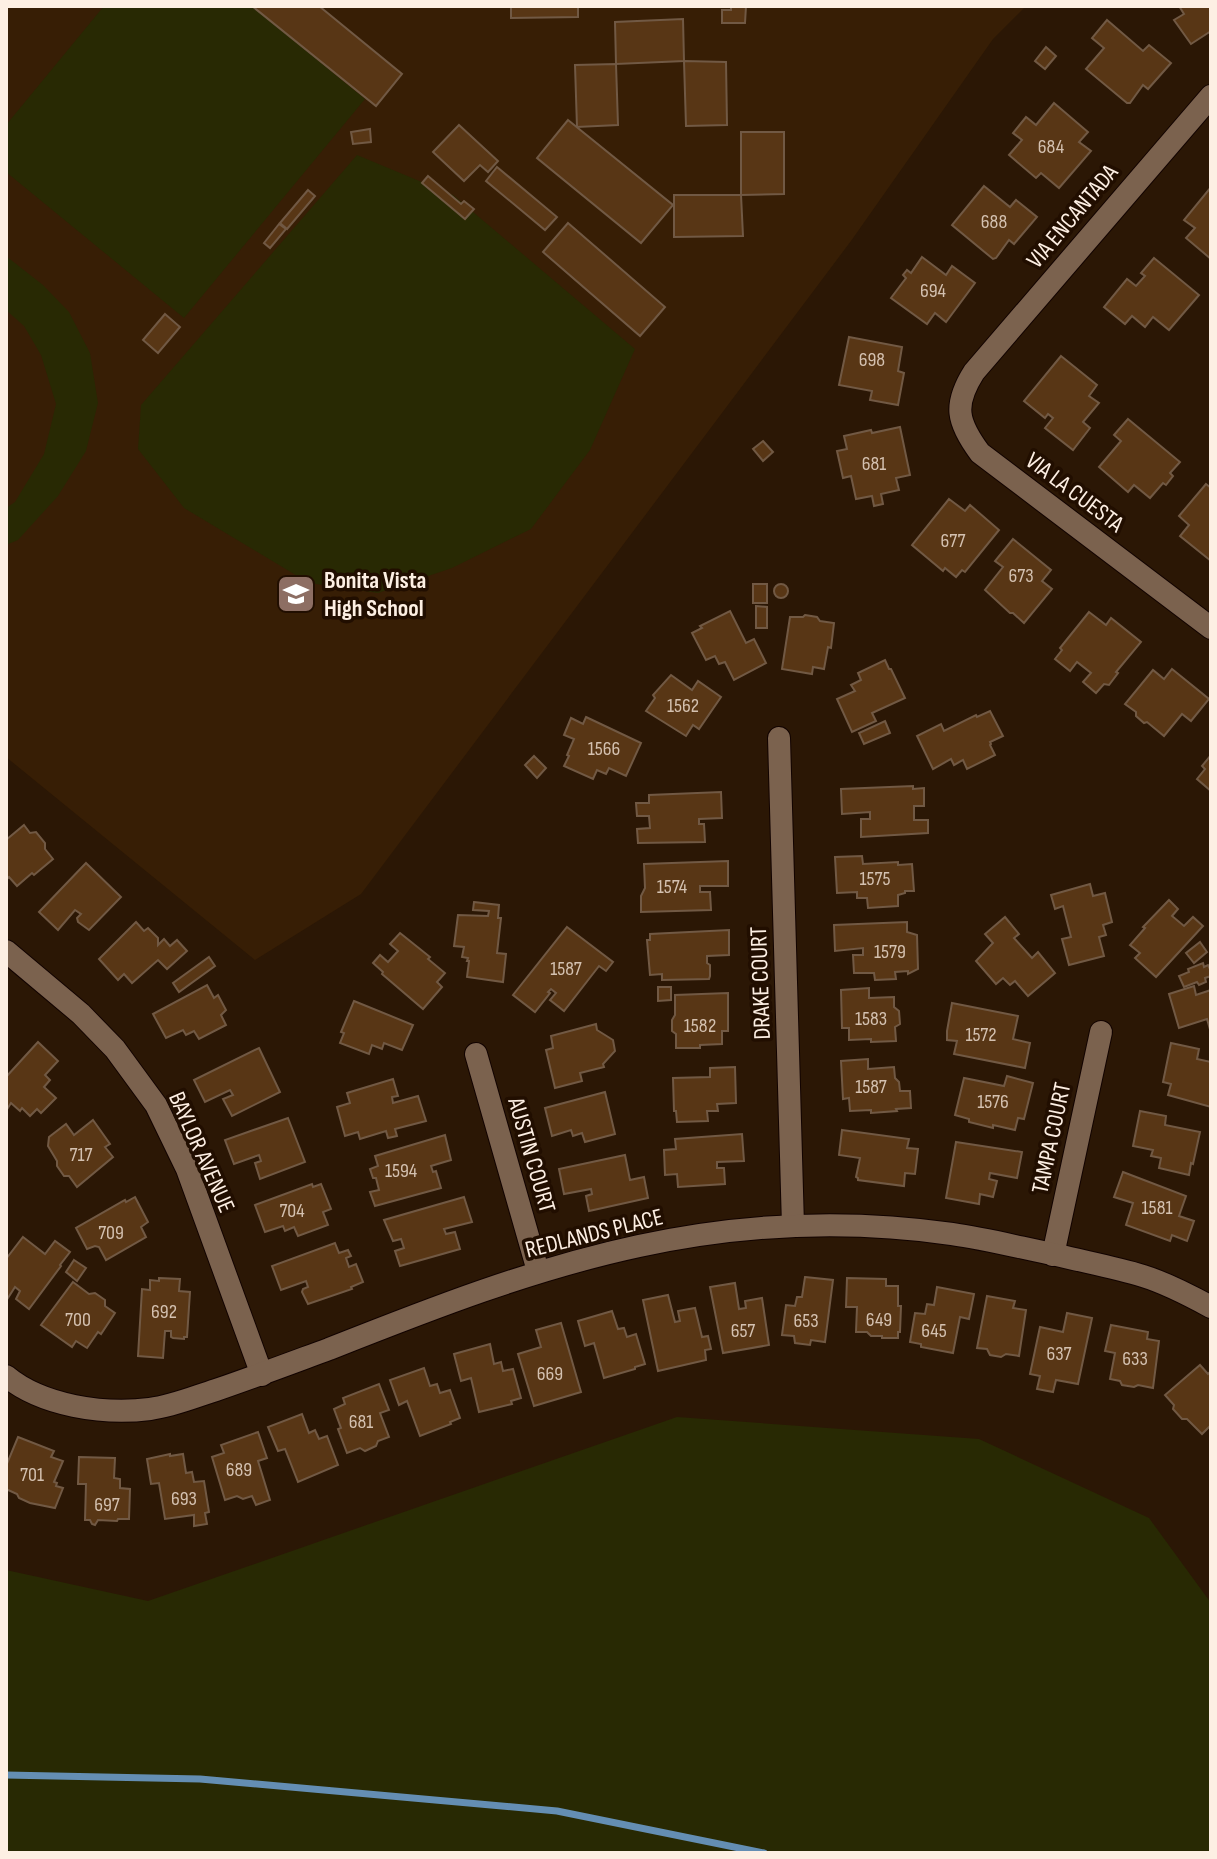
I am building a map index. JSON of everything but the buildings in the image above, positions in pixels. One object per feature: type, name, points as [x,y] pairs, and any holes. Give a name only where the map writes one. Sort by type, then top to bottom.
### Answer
[{"type":"street","name":"VIA ENCANTADA","points":[[974,372],[1211,96]]},
{"type":"street","name":"VIA LA CUESTA","points":[[974,372],[964,388],[960,416],[966,434],[980,453],[1211,628]]},
{"type":"street","name":"DRAKE COURT","points":[[779,738],[793,1226]]},
{"type":"street","name":"BAYLOR AVENUE","points":[[6,951],[81,1014],[115,1049],[156,1105],[187,1169],[262,1375]]},
{"type":"street","name":"TAMPA COURT","points":[[1053,1255],[1101,1032]]},
{"type":"street","name":"AUSTIN COURT","points":[[476,1054],[538,1271]]},
{"type":"street","name":"REDLANDS PLACE","points":[[6,1376],[41,1396],[93,1409],[120,1411],[174,1404],[262,1375],[538,1271],[689,1236],[793,1226],[899,1228],[1003,1242],[1146,1276],[1211,1307]]},
{"type":"shaded area","name":"Bonita Vista High School","points":[[6,6],[1026,6],[993,39],[851,241],[361,894],[255,960],[6,757]]},
{"type":"shaded area","points":[[104,6],[252,6],[365,99],[184,318],[6,172],[6,125]]},
{"type":"shaded area","points":[[357,155],[453,195],[635,349],[590,450],[531,529],[452,568],[378,593],[309,583],[184,508],[138,449],[141,405]]},
{"type":"shaded area","points":[[6,256],[43,285],[69,312],[90,353],[98,403],[86,451],[58,496],[18,540],[6,545],[6,508],[15,502],[44,454],[56,404],[41,355],[24,326],[6,310]]},
{"type":"shaded area","points":[[677,1417],[979,1439],[1149,1518],[1211,1603],[1211,1853],[6,1853],[6,1570],[148,1601]]},
{"type":"waterway","points":[[6,1775],[200,1779],[557,1811],[764,1853]]},
{"type":"place","name":"Bonita Vista High School","points":[[296,594]]}]
